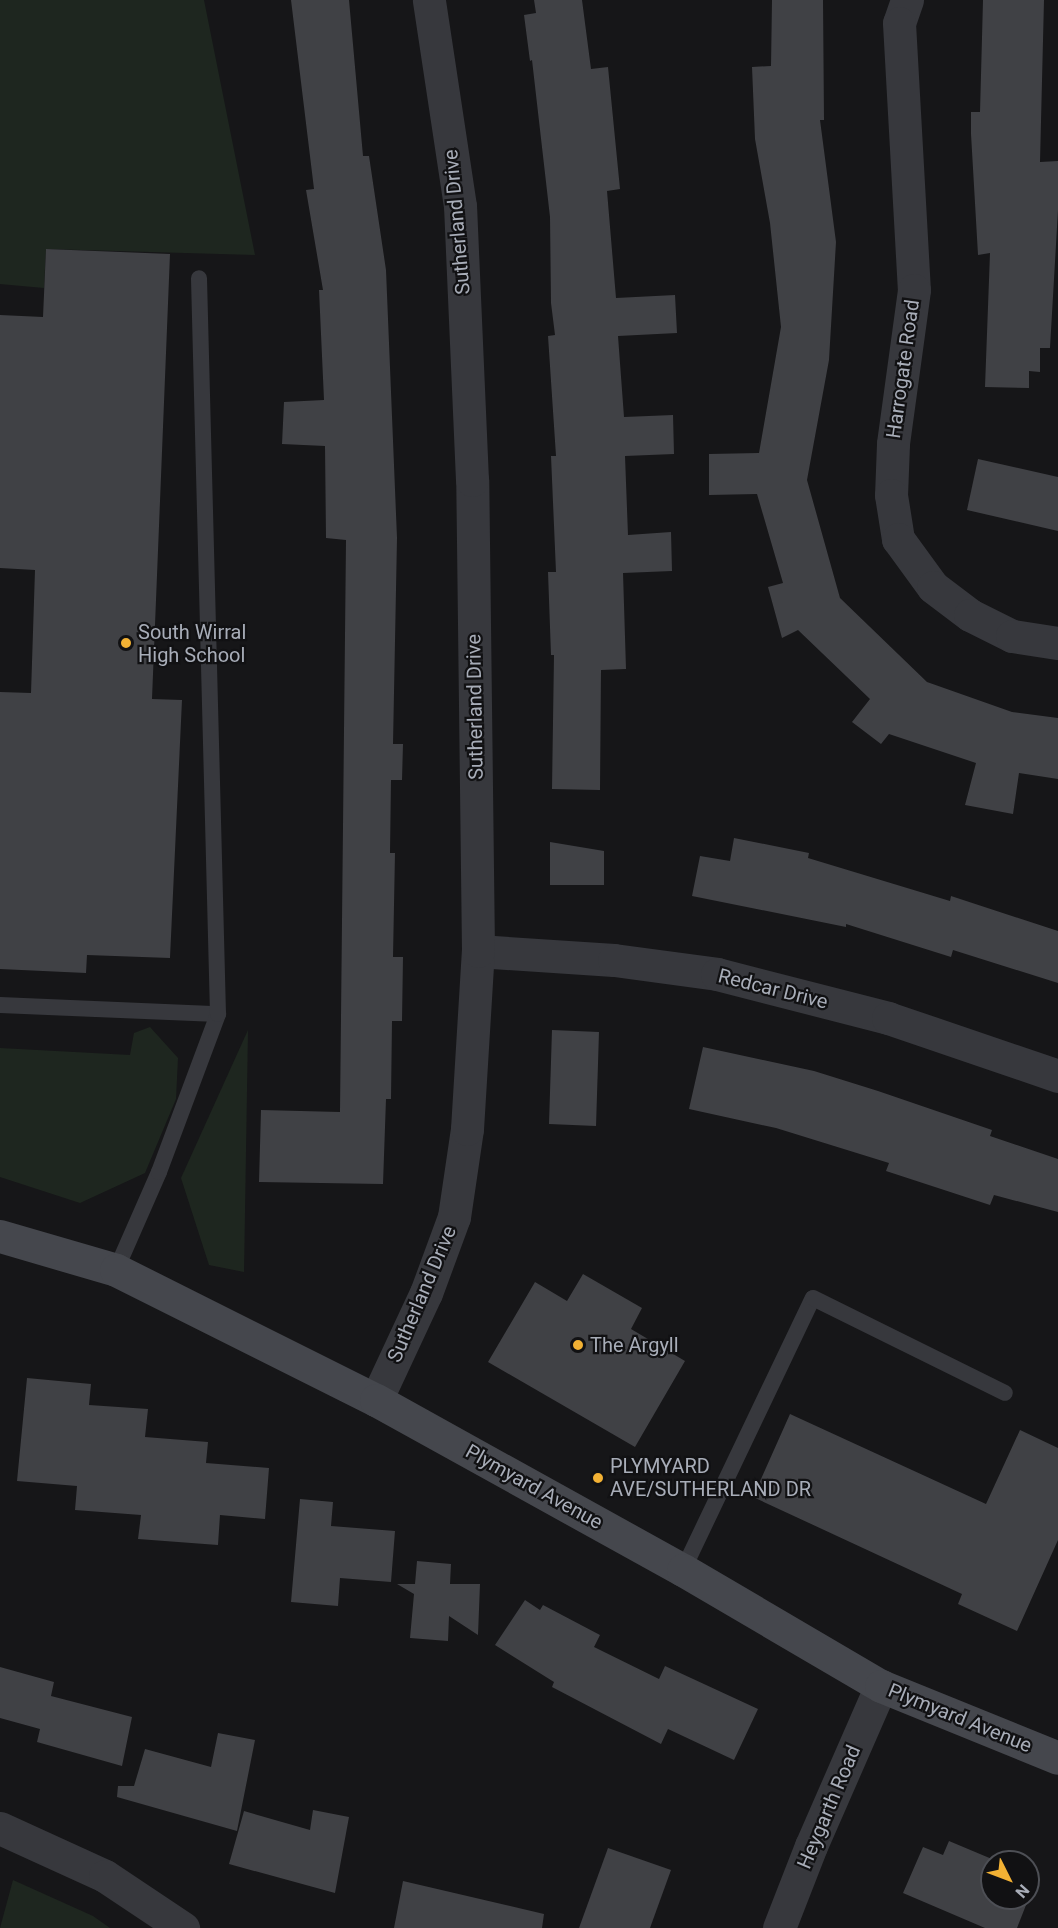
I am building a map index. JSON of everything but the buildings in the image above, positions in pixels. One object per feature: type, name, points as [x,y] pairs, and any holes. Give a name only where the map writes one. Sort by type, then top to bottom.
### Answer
[{"type":"street","name":"Sutherland Drive","points":[[376,1400],[426,1293],[454,1217],[467,1130],[478,951],[472,480],[460,206],[429,0]]},
{"type":"street","name":"Harrogate Road","points":[[907,0],[900,23],[914,290],[893,444],[891,495],[898,539],[933,587],[970,615],[1012,636],[1058,643]]},
{"type":"street","name":"Redcar Drive","points":[[478,951],[614,960],[717,974],[888,1018],[1058,1076]]},
{"type":"street","name":"Plymyard Avenue","points":[[0,1236],[116,1270],[376,1400],[683,1570],[881,1686],[1058,1758]]},
{"type":"street","name":"Heygarth Road","points":[[779,1928],[811,1846],[881,1686]]},
{"type":"street","points":[[0,1828],[105,1876],[183,1928]]},
{"type":"lane","points":[[116,1270],[159,1172],[218,1014],[199,278]]},
{"type":"lane","points":[[0,1005],[218,1014]]},
{"type":"lane","points":[[683,1570],[813,1298],[1005,1393]]},
{"type":"shaded area","points":[[0,0],[204,0],[255,255],[46,249],[44,288],[0,284]]},
{"type":"shaded area","points":[[150,1027],[178,1058],[176,1099],[145,1173],[80,1203],[0,1177],[0,1048],[130,1055],[134,1033]]},
{"type":"shaded area","points":[[248,1030],[244,1272],[209,1265],[181,1178]]},
{"type":"shaded area","points":[[13,1880],[93,1916],[110,1928],[0,1928]]},
{"type":"place","name":"South Wirral High School","points":[[126,643]]},
{"type":"place","name":"The Argyll","points":[[578,1345]]},
{"type":"place","name":"PLYMYARD AVE/SUTHERLAND DR","points":[[598,1478]]}]
